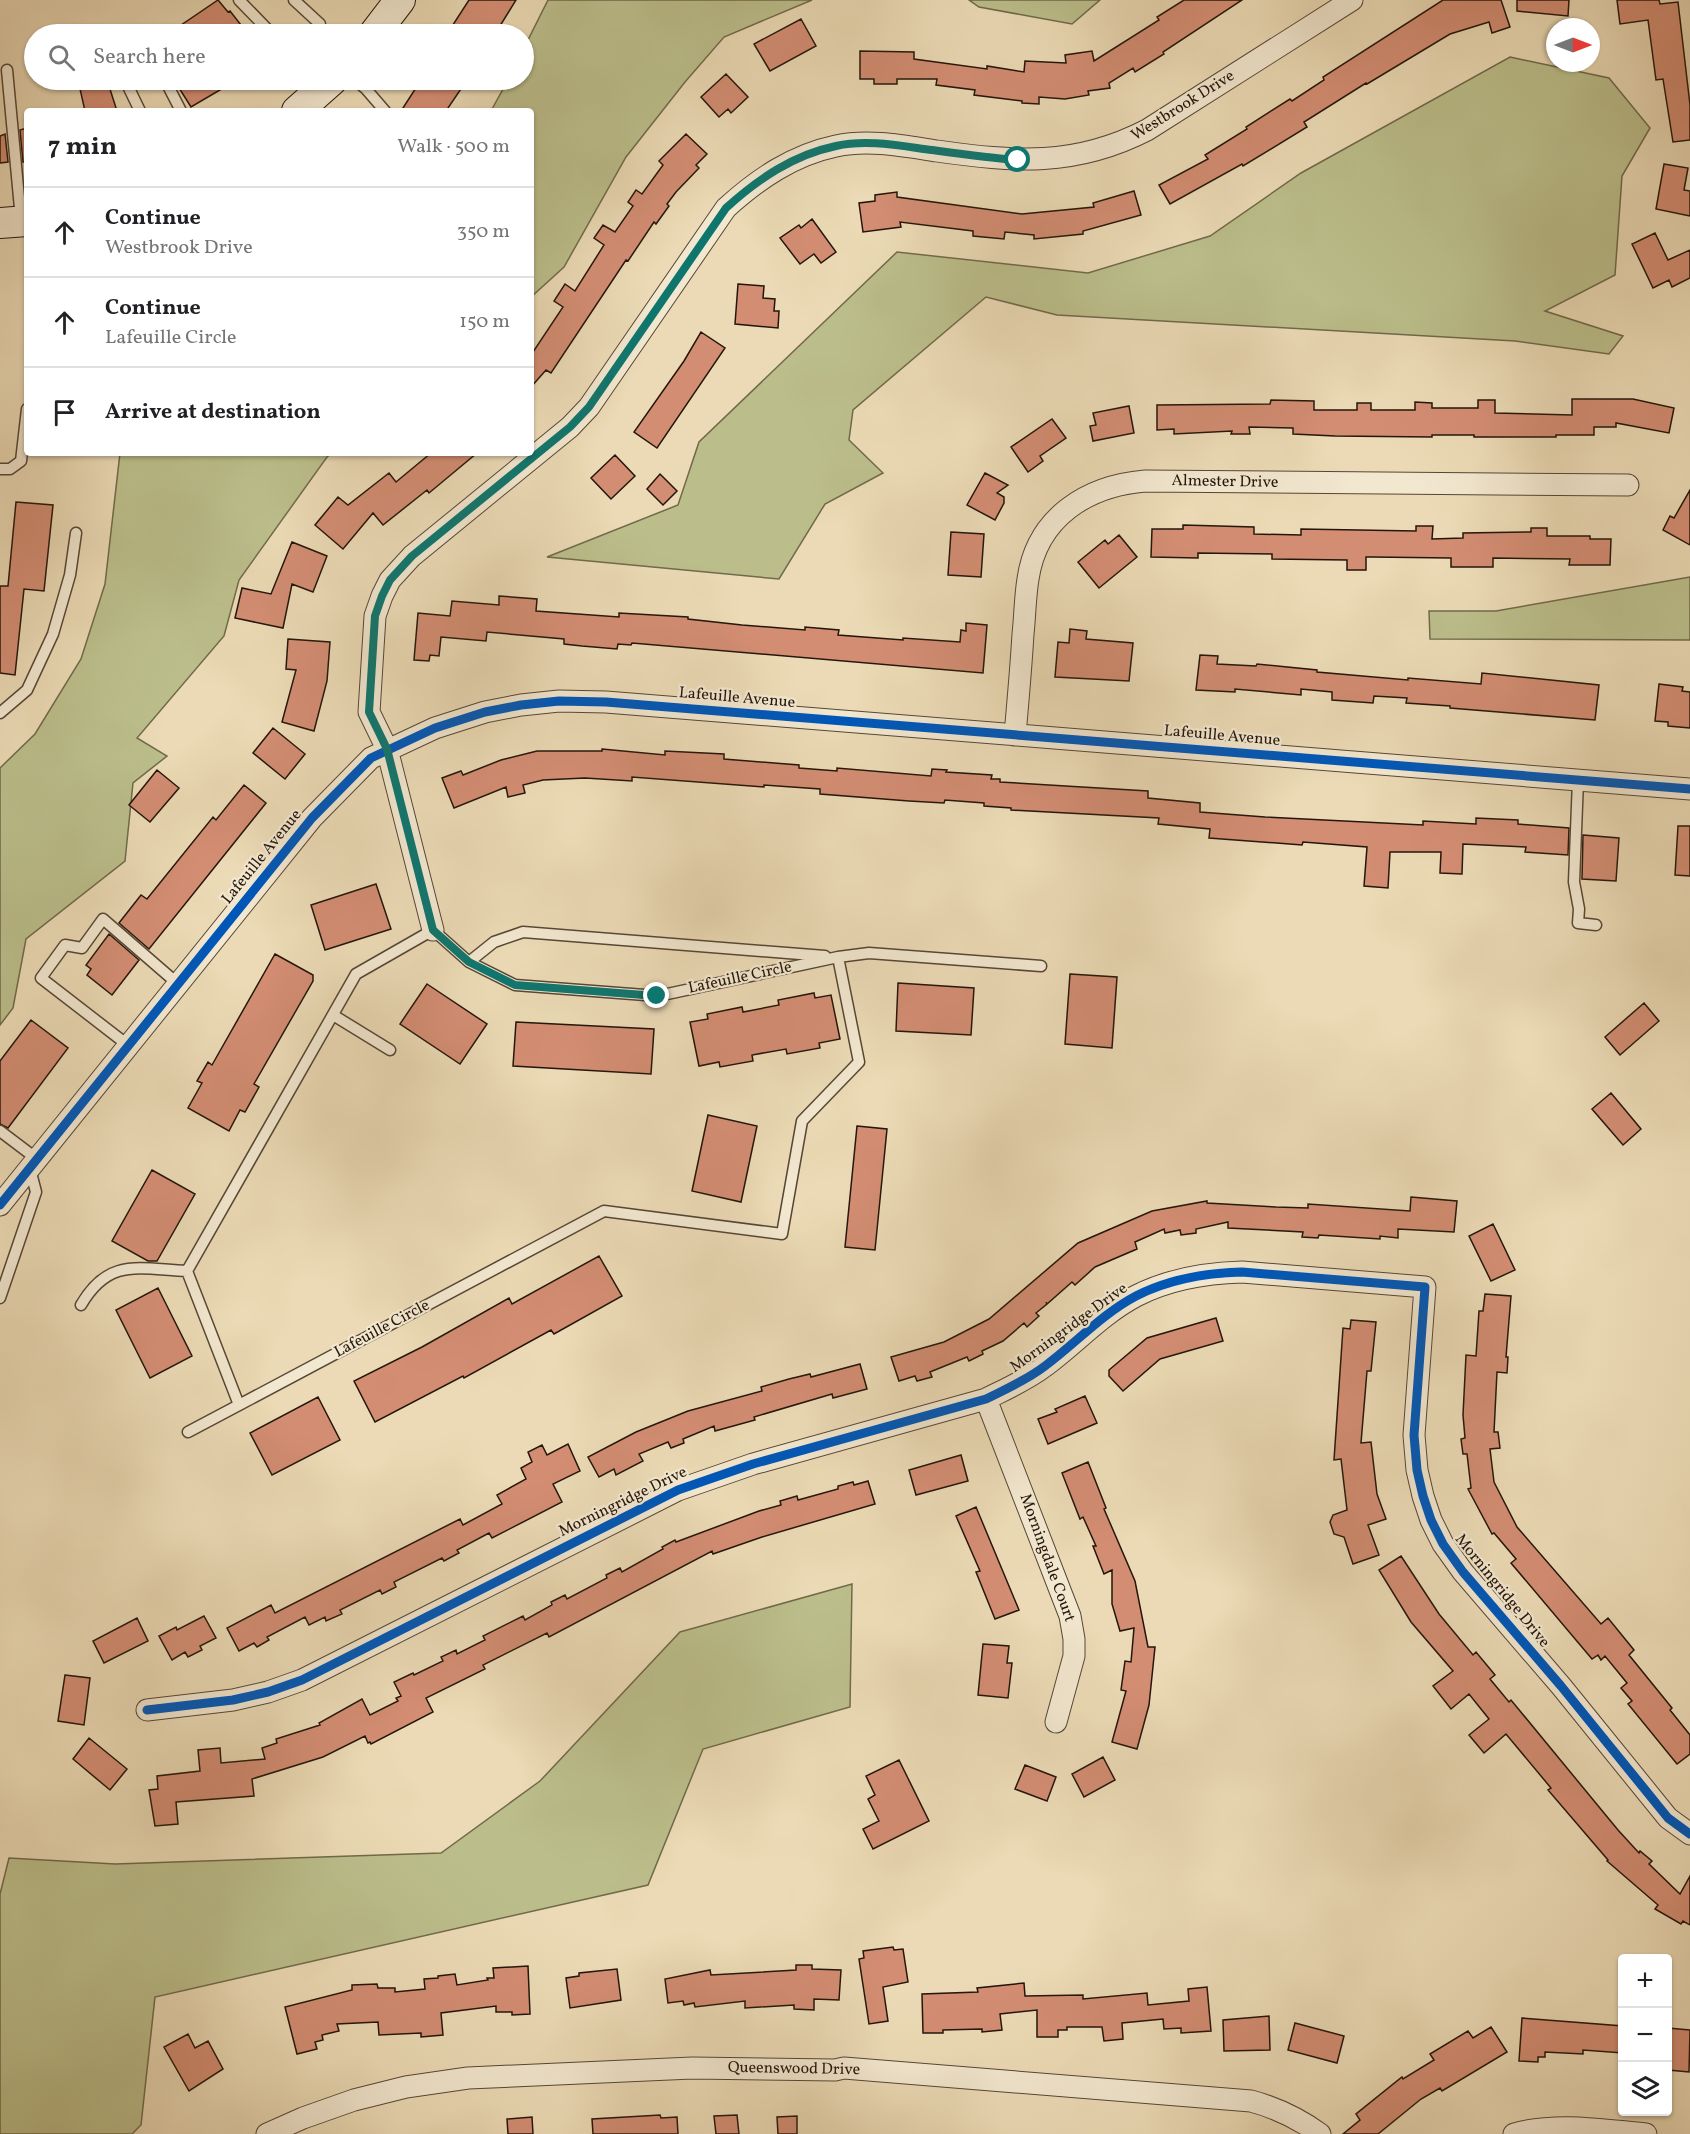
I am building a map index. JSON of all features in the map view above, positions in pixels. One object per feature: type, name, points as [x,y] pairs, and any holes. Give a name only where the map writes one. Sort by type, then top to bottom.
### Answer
[{"type":"main road","points":[[382,24],[400,0]]},
{"type":"main road","points":[[300,108],[321,90]]},
{"type":"street","name":"Westbrook Drive","points":[[387,749],[369,712],[375,616],[390,580],[412,556],[561,434],[589,407],[726,208],[749,187],[775,169],[803,156],[837,146],[870,143],[1018,160],[1059,158],[1094,152],[1124,142],[1147,130],[1352,0]]},
{"type":"street","name":"Almester Drive","points":[[1015,735],[1028,577],[1036,550],[1044,534],[1060,516],[1080,500],[1100,489],[1122,483],[1145,481],[1628,485]]},
{"type":"street","name":"Lafeuille Avenue","points":[[0,1205],[312,818],[371,758],[435,728],[485,712],[559,701],[606,702],[1690,789]]},
{"type":"street","points":[[387,749],[433,930]]},
{"type":"street","name":"Morningridge Drive","points":[[147,1710],[233,1700],[268,1692],[302,1680],[678,1490],[753,1464],[986,1399],[1016,1385],[1044,1367],[1112,1311],[1136,1296],[1187,1277],[1242,1272],[1425,1287],[1414,1435],[1417,1470],[1431,1520],[1443,1544],[1463,1572],[1561,1686],[1668,1818],[1690,1834]]},
{"type":"street","name":"Morningdale Court","points":[[986,1399],[1071,1616],[1074,1656],[1056,1722]]},
{"type":"street","name":"Queenswood Drive","points":[[267,2134],[354,2100],[406,2087],[468,2078],[692,2068],[835,2070],[844,2068],[1251,2101],[1274,2108],[1304,2122],[1320,2134]]},
{"type":"street","points":[[1514,2134],[1527,2130],[1562,2127],[1646,2134]]},
{"type":"lane","points":[[239,0],[262,24]]},
{"type":"lane","points":[[294,0],[320,24]]},
{"type":"lane","points":[[7,70],[16,222]]},
{"type":"lane","points":[[130,90],[139,108]]},
{"type":"lane","points":[[170,90],[179,108]]},
{"type":"lane","points":[[367,90],[383,108]]},
{"type":"lane","points":[[0,469],[10,470],[21,461],[24,435]]},
{"type":"lane","points":[[0,714],[27,690],[53,634],[70,575],[76,533]]},
{"type":"lane","points":[[1578,780],[1574,882],[1579,909],[1578,923],[1596,925]]},
{"type":"lane","points":[[129,1046],[41,978],[64,945],[82,948],[103,919],[178,984]]},
{"type":"lane","points":[[187,1270],[356,975],[433,930]]},
{"type":"lane","name":"Lafeuille Circle","points":[[433,930],[469,962],[515,985],[657,996],[838,957]]},
{"type":"lane","name":"Lafeuille Circle","points":[[469,962],[494,942],[523,932],[838,957]]},
{"type":"lane","points":[[838,957],[869,953],[1041,966]]},
{"type":"lane","name":"Lafeuille Circle","points":[[239,1405],[604,1211],[782,1234],[802,1121],[859,1062],[838,957]]},
{"type":"lane","points":[[333,1015],[390,1050]]},
{"type":"lane","points":[[0,1131],[34,1164],[36,1192],[0,1298]]},
{"type":"lane","points":[[81,1305],[101,1279],[118,1270],[129,1268],[187,1270]]},
{"type":"lane","points":[[187,1270],[239,1405],[189,1432]]},
{"type":"green space","points":[[548,0],[812,0],[724,37],[626,157],[564,267],[534,294],[534,108],[493,108],[503,90],[534,90],[534,28]]},
{"type":"green space","points":[[969,0],[1100,0],[1072,24],[979,7]]},
{"type":"green space","points":[[1510,57],[1546,65],[1546,72],[1581,72],[1609,78],[1650,128],[1622,176],[1615,275],[1545,311],[1623,336],[1609,354],[1515,341],[1057,315],[986,297],[853,410],[849,440],[883,473],[825,504],[779,579],[547,557],[678,505],[699,442],[897,252],[1088,273],[1210,236],[1301,173]]},
{"type":"green space","points":[[120,456],[328,456],[239,580],[224,636],[137,738],[167,756],[133,783],[125,861],[26,939],[13,1008],[0,1025],[0,768],[35,734],[81,659],[105,584]]},
{"type":"green space","points":[[1690,577],[1690,640],[1430,639],[1429,611],[1496,611]]},
{"type":"green space","points":[[852,1584],[850,1707],[703,1749],[648,1885],[155,1997],[141,2125],[132,2134],[0,2134],[0,1894],[9,1858],[115,1864],[441,1853],[540,1781],[680,1632]]},
{"type":"building","points":[[218,0],[240,24],[183,24]]},
{"type":"building","points":[[469,0],[516,0],[501,24],[453,24]]},
{"type":"building","points":[[1184,0],[1242,0],[1163,52],[1164,54],[1135,72],[1133,68],[1109,83],[1110,88],[1088,91],[1089,95],[1065,99],[1039,97],[1039,104],[1022,103],[1022,101],[974,95],[975,90],[936,85],[937,79],[897,79],[897,84],[874,84],[874,79],[860,79],[860,51],[914,52],[914,59],[1024,72],[1025,61],[1066,63],[1065,55],[1092,51],[1094,61],[1159,20],[1157,17]]},
{"type":"building","points":[[1443,0],[1501,0],[1510,27],[1492,33],[1489,22],[1450,34],[1304,122],[1307,127],[1243,166],[1242,164],[1170,204],[1159,185],[1208,159],[1205,155],[1247,129],[1246,127],[1290,99],[1292,101],[1324,80],[1323,77]]},
{"type":"building","points":[[1517,0],[1569,0],[1568,16],[1517,11]]},
{"type":"building","points":[[1617,0],[1659,0],[1660,4],[1678,2],[1690,105],[1690,140],[1673,142],[1663,79],[1656,80],[1648,20],[1620,24]]},
{"type":"building","points":[[801,19],[816,46],[770,71],[754,44]]},
{"type":"building","points":[[726,74],[748,97],[731,113],[728,109],[719,117],[701,97]]},
{"type":"building","points":[[80,90],[110,90],[116,108],[84,108]]},
{"type":"building","points":[[180,90],[220,90],[191,107]]},
{"type":"building","points":[[415,90],[460,90],[448,108],[403,108]]},
{"type":"building","points":[[24,129],[23,162],[20,130]]},
{"type":"building","points":[[5,134],[8,162],[0,163],[0,136]]},
{"type":"building","points":[[686,134],[707,154],[696,165],[699,168],[667,204],[669,206],[656,224],[654,222],[628,261],[626,260],[551,373],[546,370],[534,384],[534,350],[563,307],[554,301],[565,284],[575,291],[604,245],[594,238],[603,225],[615,232],[633,206],[628,202],[636,190],[642,194],[663,165],[659,161]]},
{"type":"building","points":[[1664,164],[1688,168],[1684,190],[1690,191],[1690,216],[1656,209]]},
{"type":"building","points":[[1134,191],[1141,215],[1083,231],[1083,234],[1034,239],[1034,235],[1005,232],[1004,239],[973,236],[973,231],[900,222],[901,227],[863,232],[859,203],[875,201],[875,195],[897,192],[897,197],[1022,214],[1094,207],[1093,203]]},
{"type":"building","points":[[812,219],[836,252],[821,263],[814,254],[800,264],[780,238],[799,225],[801,228]]},
{"type":"building","points":[[1655,233],[1668,260],[1690,250],[1690,278],[1672,287],[1669,280],[1653,288],[1632,244]]},
{"type":"building","points":[[738,284],[764,286],[763,298],[775,299],[774,311],[779,311],[778,328],[735,324]]},
{"type":"building","points":[[701,332],[725,348],[657,448],[634,432],[684,361]]},
{"type":"building","points":[[1572,399],[1633,399],[1674,408],[1669,433],[1616,423],[1616,427],[1594,427],[1594,435],[1556,435],[1556,437],[1335,436],[1293,434],[1293,428],[1249,427],[1250,434],[1231,434],[1232,431],[1174,434],[1174,429],[1157,430],[1157,405],[1270,404],[1271,400],[1314,401],[1314,410],[1357,410],[1357,403],[1371,403],[1371,410],[1415,410],[1415,402],[1432,403],[1432,408],[1478,408],[1478,400],[1495,400],[1495,413],[1572,415]]},
{"type":"building","points":[[1129,406],[1134,433],[1093,441],[1090,426],[1096,425],[1093,413]]},
{"type":"building","points":[[1052,419],[1066,438],[1040,456],[1043,461],[1028,472],[1011,447]]},
{"type":"building","points":[[615,455],[635,476],[611,499],[591,478]]},
{"type":"building","points":[[427,456],[473,456],[429,493],[427,490],[383,525],[373,513],[343,549],[315,525],[338,497],[348,505],[389,473],[396,482]]},
{"type":"building","points":[[985,473],[1008,485],[997,493],[1004,497],[1004,503],[995,520],[967,505]]},
{"type":"building","points":[[660,474],[677,491],[663,505],[647,489]]},
{"type":"building","points":[[1690,490],[1690,545],[1663,530],[1670,516],[1674,518]]},
{"type":"building","points":[[16,502],[53,505],[44,591],[24,589],[15,675],[0,673],[0,586],[8,586]]},
{"type":"building","points":[[1183,525],[1254,527],[1254,534],[1301,535],[1301,529],[1416,531],[1416,526],[1433,526],[1432,539],[1463,538],[1463,533],[1531,532],[1531,528],[1547,528],[1547,536],[1590,536],[1590,539],[1611,539],[1610,565],[1569,565],[1570,559],[1493,558],[1493,567],[1451,567],[1451,558],[1366,557],[1366,570],[1347,570],[1347,560],[1272,559],[1272,554],[1198,553],[1198,558],[1151,557],[1152,529],[1183,529]]},
{"type":"building","points":[[951,532],[984,534],[981,577],[948,575]]},
{"type":"building","points":[[1119,535],[1137,557],[1099,588],[1078,562],[1105,540],[1108,544]]},
{"type":"building","points":[[292,542],[327,556],[313,592],[292,584],[283,628],[235,618],[242,588],[271,594]]},
{"type":"building","points":[[499,596],[537,599],[536,611],[619,617],[619,613],[688,617],[688,619],[742,625],[839,630],[838,635],[903,640],[903,638],[960,642],[961,630],[966,631],[966,623],[987,625],[983,673],[632,643],[631,645],[618,644],[617,649],[564,644],[564,639],[487,632],[486,641],[441,637],[439,656],[430,655],[429,661],[414,660],[418,613],[450,616],[452,601],[499,605]]},
{"type":"building","points":[[1070,629],[1087,631],[1086,639],[1133,643],[1129,681],[1055,677],[1058,642],[1069,643]]},
{"type":"building","points":[[288,639],[330,642],[327,681],[314,731],[282,722],[296,670],[286,669]]},
{"type":"building","points":[[1200,655],[1218,656],[1217,664],[1256,666],[1257,664],[1408,680],[1408,678],[1481,684],[1482,673],[1599,685],[1595,720],[1406,703],[1407,698],[1374,696],[1373,703],[1332,700],[1332,692],[1301,689],[1301,695],[1235,689],[1235,692],[1196,690]]},
{"type":"building","points":[[1659,684],[1683,687],[1682,691],[1690,692],[1690,728],[1668,726],[1668,722],[1655,721]]},
{"type":"building","points":[[273,728],[305,754],[285,779],[253,753]]},
{"type":"building","points":[[602,749],[665,755],[665,751],[724,754],[724,759],[799,765],[799,768],[837,771],[837,768],[931,776],[932,769],[947,770],[946,772],[992,775],[991,779],[1000,779],[1000,782],[1148,791],[1148,798],[1200,803],[1200,812],[1423,825],[1423,821],[1476,824],[1476,818],[1518,820],[1518,824],[1569,828],[1568,855],[1525,852],[1526,847],[1463,844],[1462,874],[1440,873],[1441,852],[1390,852],[1388,888],[1364,886],[1367,847],[1209,838],[1210,829],[1158,824],[1159,818],[1011,810],[1011,808],[984,806],[984,803],[945,800],[944,803],[909,801],[820,794],[820,789],[632,777],[632,781],[585,778],[543,780],[523,785],[525,793],[508,797],[506,787],[454,808],[442,778],[461,771],[463,775],[501,760],[537,751],[602,751]]},
{"type":"building","points":[[157,770],[179,788],[150,822],[129,805]]},
{"type":"building","points":[[244,785],[266,803],[149,949],[119,923],[141,895],[147,899],[213,817],[216,820]]},
{"type":"building","points":[[1678,826],[1690,826],[1690,876],[1675,875]]},
{"type":"building","points":[[1583,835],[1619,838],[1616,881],[1582,879]]},
{"type":"building","points":[[376,884],[391,929],[325,950],[311,905]]},
{"type":"building","points":[[109,934],[139,960],[112,995],[87,975],[91,969],[86,965]]},
{"type":"building","points":[[275,954],[313,975],[313,981],[254,1084],[259,1087],[245,1112],[240,1110],[229,1131],[188,1108],[202,1083],[197,1081],[208,1062],[212,1065]]},
{"type":"building","points":[[1070,974],[1117,977],[1112,1048],[1065,1044]]},
{"type":"building","points":[[898,983],[974,988],[971,1035],[896,1031]]},
{"type":"building","points":[[427,984],[487,1024],[460,1064],[400,1024]]},
{"type":"building","points":[[814,993],[815,998],[831,995],[840,1039],[819,1043],[820,1048],[787,1054],[786,1049],[752,1055],[753,1061],[720,1067],[719,1062],[699,1066],[690,1022],[708,1019],[707,1014],[742,1007],[743,1012],[779,1005],[778,1000]]},
{"type":"building","points":[[1644,1003],[1659,1021],[1620,1055],[1605,1037]]},
{"type":"building","points":[[31,1020],[68,1048],[8,1128],[0,1124],[0,1061]]},
{"type":"building","points":[[516,1022],[654,1029],[651,1074],[513,1066]]},
{"type":"building","points":[[1611,1093],[1641,1129],[1623,1145],[1592,1109]]},
{"type":"building","points":[[708,1115],[757,1126],[741,1202],[692,1191]]},
{"type":"building","points":[[857,1126],[887,1129],[875,1250],[845,1247]]},
{"type":"building","points":[[152,1170],[195,1194],[157,1261],[148,1261],[112,1241]]},
{"type":"building","points":[[1411,1197],[1457,1201],[1454,1232],[1398,1229],[1398,1238],[1319,1235],[1318,1238],[1302,1237],[1303,1232],[1228,1228],[1228,1222],[1196,1229],[1196,1233],[1181,1235],[1180,1230],[1165,1233],[1164,1229],[1135,1242],[1137,1249],[1095,1267],[1075,1285],[1072,1282],[1036,1313],[1039,1316],[1027,1327],[1024,1323],[1003,1341],[982,1351],[983,1354],[969,1361],[967,1357],[930,1372],[932,1377],[917,1381],[915,1376],[899,1381],[891,1357],[944,1342],[989,1319],[1078,1243],[1152,1211],[1207,1201],[1207,1203],[1276,1207],[1308,1208],[1308,1204],[1410,1211]]},
{"type":"building","points":[[1493,1224],[1515,1270],[1491,1281],[1469,1236]]},
{"type":"building","points":[[599,1256],[622,1296],[554,1334],[551,1330],[464,1378],[463,1376],[375,1422],[354,1381],[422,1347],[509,1298],[512,1304]]},
{"type":"building","points":[[158,1288],[192,1356],[150,1378],[116,1310]]},
{"type":"building","points":[[1485,1294],[1511,1296],[1506,1357],[1508,1357],[1507,1373],[1497,1372],[1494,1432],[1498,1432],[1500,1448],[1490,1449],[1494,1482],[1517,1527],[1601,1624],[1608,1618],[1634,1650],[1629,1655],[1672,1708],[1670,1710],[1690,1735],[1690,1754],[1677,1764],[1628,1704],[1632,1701],[1621,1688],[1627,1683],[1605,1656],[1601,1660],[1598,1655],[1592,1659],[1511,1563],[1516,1559],[1494,1533],[1492,1534],[1468,1489],[1471,1488],[1467,1454],[1463,1454],[1461,1439],[1465,1438],[1463,1415],[1466,1355],[1476,1356],[1479,1311],[1483,1311]]},
{"type":"building","points":[[1216,1318],[1223,1341],[1160,1359],[1123,1391],[1109,1376],[1109,1370],[1147,1338]]},
{"type":"building","points":[[1351,1320],[1376,1322],[1371,1371],[1367,1371],[1361,1443],[1371,1442],[1377,1494],[1386,1519],[1368,1525],[1379,1555],[1353,1564],[1344,1537],[1334,1534],[1330,1522],[1333,1515],[1347,1510],[1341,1459],[1334,1460],[1343,1328],[1350,1329]]},
{"type":"building","points":[[860,1364],[867,1389],[833,1398],[832,1394],[715,1431],[714,1426],[683,1439],[684,1443],[671,1448],[668,1442],[639,1454],[643,1461],[616,1475],[614,1469],[599,1477],[588,1457],[636,1432],[688,1411],[762,1391],[761,1387],[789,1379],[810,1374],[811,1377]]},
{"type":"building","points":[[1085,1396],[1097,1423],[1048,1444],[1038,1419],[1057,1412],[1055,1409]]},
{"type":"building","points":[[318,1397],[340,1440],[272,1475],[250,1433]]},
{"type":"building","points":[[568,1444],[580,1471],[553,1484],[562,1502],[492,1538],[489,1533],[457,1550],[459,1553],[444,1561],[442,1558],[394,1582],[396,1587],[382,1594],[380,1590],[340,1610],[342,1614],[326,1621],[325,1617],[309,1625],[305,1617],[267,1637],[269,1640],[257,1647],[254,1643],[239,1651],[227,1628],[271,1605],[275,1613],[460,1519],[463,1525],[502,1504],[497,1495],[526,1479],[521,1468],[532,1462],[528,1452],[542,1445],[547,1455]]},
{"type":"building","points":[[961,1455],[968,1481],[916,1495],[909,1470]]},
{"type":"building","points":[[1088,1462],[1106,1508],[1104,1509],[1135,1581],[1148,1647],[1155,1647],[1149,1705],[1137,1749],[1112,1742],[1126,1691],[1121,1690],[1125,1661],[1131,1662],[1134,1628],[1120,1631],[1112,1604],[1112,1570],[1104,1574],[1093,1546],[1096,1546],[1083,1517],[1080,1519],[1062,1473]]},
{"type":"building","points":[[868,1481],[875,1504],[713,1554],[712,1551],[549,1637],[547,1633],[483,1665],[485,1669],[426,1698],[433,1712],[371,1744],[365,1736],[323,1757],[252,1779],[254,1796],[176,1802],[178,1824],[155,1826],[149,1790],[158,1789],[157,1776],[200,1771],[198,1750],[220,1748],[221,1763],[265,1759],[262,1748],[277,1743],[276,1739],[320,1725],[319,1723],[362,1699],[370,1715],[398,1701],[396,1698],[401,1696],[394,1682],[443,1661],[441,1657],[456,1650],[457,1654],[485,1640],[483,1636],[523,1616],[525,1620],[565,1595],[567,1599],[607,1578],[606,1575],[620,1568],[622,1572],[675,1540],[676,1542],[781,1505],[780,1501],[797,1496],[798,1500],[838,1489],[838,1486]]},
{"type":"building","points":[[976,1507],[1019,1610],[995,1619],[976,1572],[980,1571],[956,1516]]},
{"type":"building","points":[[1401,1556],[1439,1614],[1473,1655],[1476,1652],[1495,1675],[1490,1679],[1509,1702],[1511,1700],[1618,1830],[1639,1853],[1640,1851],[1652,1861],[1649,1864],[1680,1894],[1690,1876],[1690,1925],[1683,1921],[1681,1924],[1655,1909],[1658,1905],[1607,1861],[1548,1790],[1551,1788],[1506,1734],[1484,1753],[1469,1735],[1489,1719],[1469,1694],[1451,1709],[1433,1686],[1453,1671],[1411,1622],[1379,1570]]},
{"type":"building","points":[[204,1616],[216,1638],[200,1646],[202,1650],[188,1657],[185,1652],[172,1660],[159,1636],[176,1627],[177,1630]]},
{"type":"building","points":[[137,1618],[148,1641],[104,1663],[93,1641]]},
{"type":"building","points":[[983,1644],[1009,1646],[1007,1663],[1012,1663],[1008,1698],[978,1695]]},
{"type":"building","points":[[65,1675],[90,1678],[84,1725],[58,1721]]},
{"type":"building","points":[[89,1738],[127,1769],[110,1790],[73,1759]]},
{"type":"building","points":[[1103,1757],[1115,1780],[1084,1797],[1072,1774]]},
{"type":"building","points":[[899,1760],[929,1821],[873,1849],[863,1829],[879,1821],[868,1799],[875,1795],[866,1776]]},
{"type":"building","points":[[1025,1765],[1056,1777],[1047,1801],[1015,1789]]},
{"type":"building","points":[[893,1947],[894,1950],[903,1949],[908,1982],[883,1987],[888,2021],[869,2024],[859,1959],[864,1958],[863,1951]]},
{"type":"building","points":[[796,1965],[812,1965],[812,1969],[841,1970],[839,2000],[814,1999],[814,2010],[794,2009],[794,2005],[745,2008],[745,2001],[695,2007],[694,2003],[684,2005],[683,2001],[668,2003],[665,1979],[710,1970],[711,1975],[796,1970]]},
{"type":"building","points":[[528,1966],[530,2014],[512,2015],[512,2012],[496,2012],[496,2006],[441,2013],[443,2035],[421,2037],[421,2033],[379,2035],[378,2022],[337,2024],[339,2031],[322,2035],[323,2040],[315,2042],[317,2049],[297,2054],[285,2007],[352,1990],[352,1985],[377,1984],[378,1988],[395,1988],[395,1992],[425,1989],[424,1979],[455,1974],[457,1985],[494,1978],[493,1968]]},
{"type":"building","points":[[617,1969],[621,2000],[570,2008],[566,1978],[579,1976],[579,1973]]},
{"type":"building","points":[[1024,1983],[1025,1996],[1083,1995],[1083,1999],[1147,1993],[1148,2005],[1189,2001],[1188,1989],[1207,1987],[1211,2031],[1181,2033],[1181,2028],[1164,2029],[1163,2019],[1122,2023],[1123,2039],[1104,2041],[1102,2027],[1067,2027],[1067,2030],[1058,2030],[1058,2037],[1037,2037],[1037,2010],[1000,2014],[1002,2030],[982,2032],[982,2029],[943,2030],[943,2033],[923,2033],[922,1994],[978,1992],[977,1988]]},
{"type":"building","points":[[1269,2016],[1270,2050],[1224,2051],[1223,2020]]},
{"type":"building","points":[[1522,2018],[1618,2026],[1618,2053],[1583,2050],[1583,2054],[1545,2052],[1545,2057],[1538,2057],[1538,2062],[1519,2061]]},
{"type":"building","points":[[1295,2023],[1344,2036],[1337,2063],[1288,2050]]},
{"type":"building","points":[[1491,2027],[1507,2052],[1442,2091],[1440,2088],[1421,2099],[1378,2134],[1343,2134],[1360,2120],[1356,2114],[1402,2077],[1403,2079],[1434,2060],[1430,2054],[1468,2031],[1473,2038]]},
{"type":"building","points":[[1672,2028],[1690,2030],[1689,2072],[1672,2070]]},
{"type":"building","points":[[188,2034],[195,2048],[208,2041],[223,2069],[189,2091],[164,2047]]},
{"type":"building","points":[[660,2115],[661,2118],[677,2117],[678,2134],[593,2134],[592,2119]]},
{"type":"building","points":[[737,2115],[739,2134],[716,2134],[714,2116]]},
{"type":"building","points":[[797,2116],[797,2134],[778,2134],[777,2117]]},
{"type":"building","points":[[532,2117],[533,2134],[508,2134],[507,2119]]},
{"type":"cycle path","points":[[0,1205],[312,818],[371,758],[435,728],[485,712],[559,701],[606,702],[1690,789]]},
{"type":"cycle path","points":[[147,1710],[233,1700],[268,1692],[302,1680],[678,1490],[753,1464],[986,1399],[1038,1371],[1100,1320],[1136,1296],[1161,1285],[1188,1278],[1242,1272],[1425,1287],[1414,1435],[1417,1470],[1431,1520],[1443,1544],[1463,1572],[1561,1686],[1668,1818],[1690,1834]]},
{"type":"route","points":[[657,996],[515,985],[469,962],[433,930],[387,749],[369,712],[375,616],[382,596],[390,580],[412,556],[570,427],[589,407],[726,208],[749,187],[775,169],[803,156],[837,146],[870,143],[1018,160]]}]
